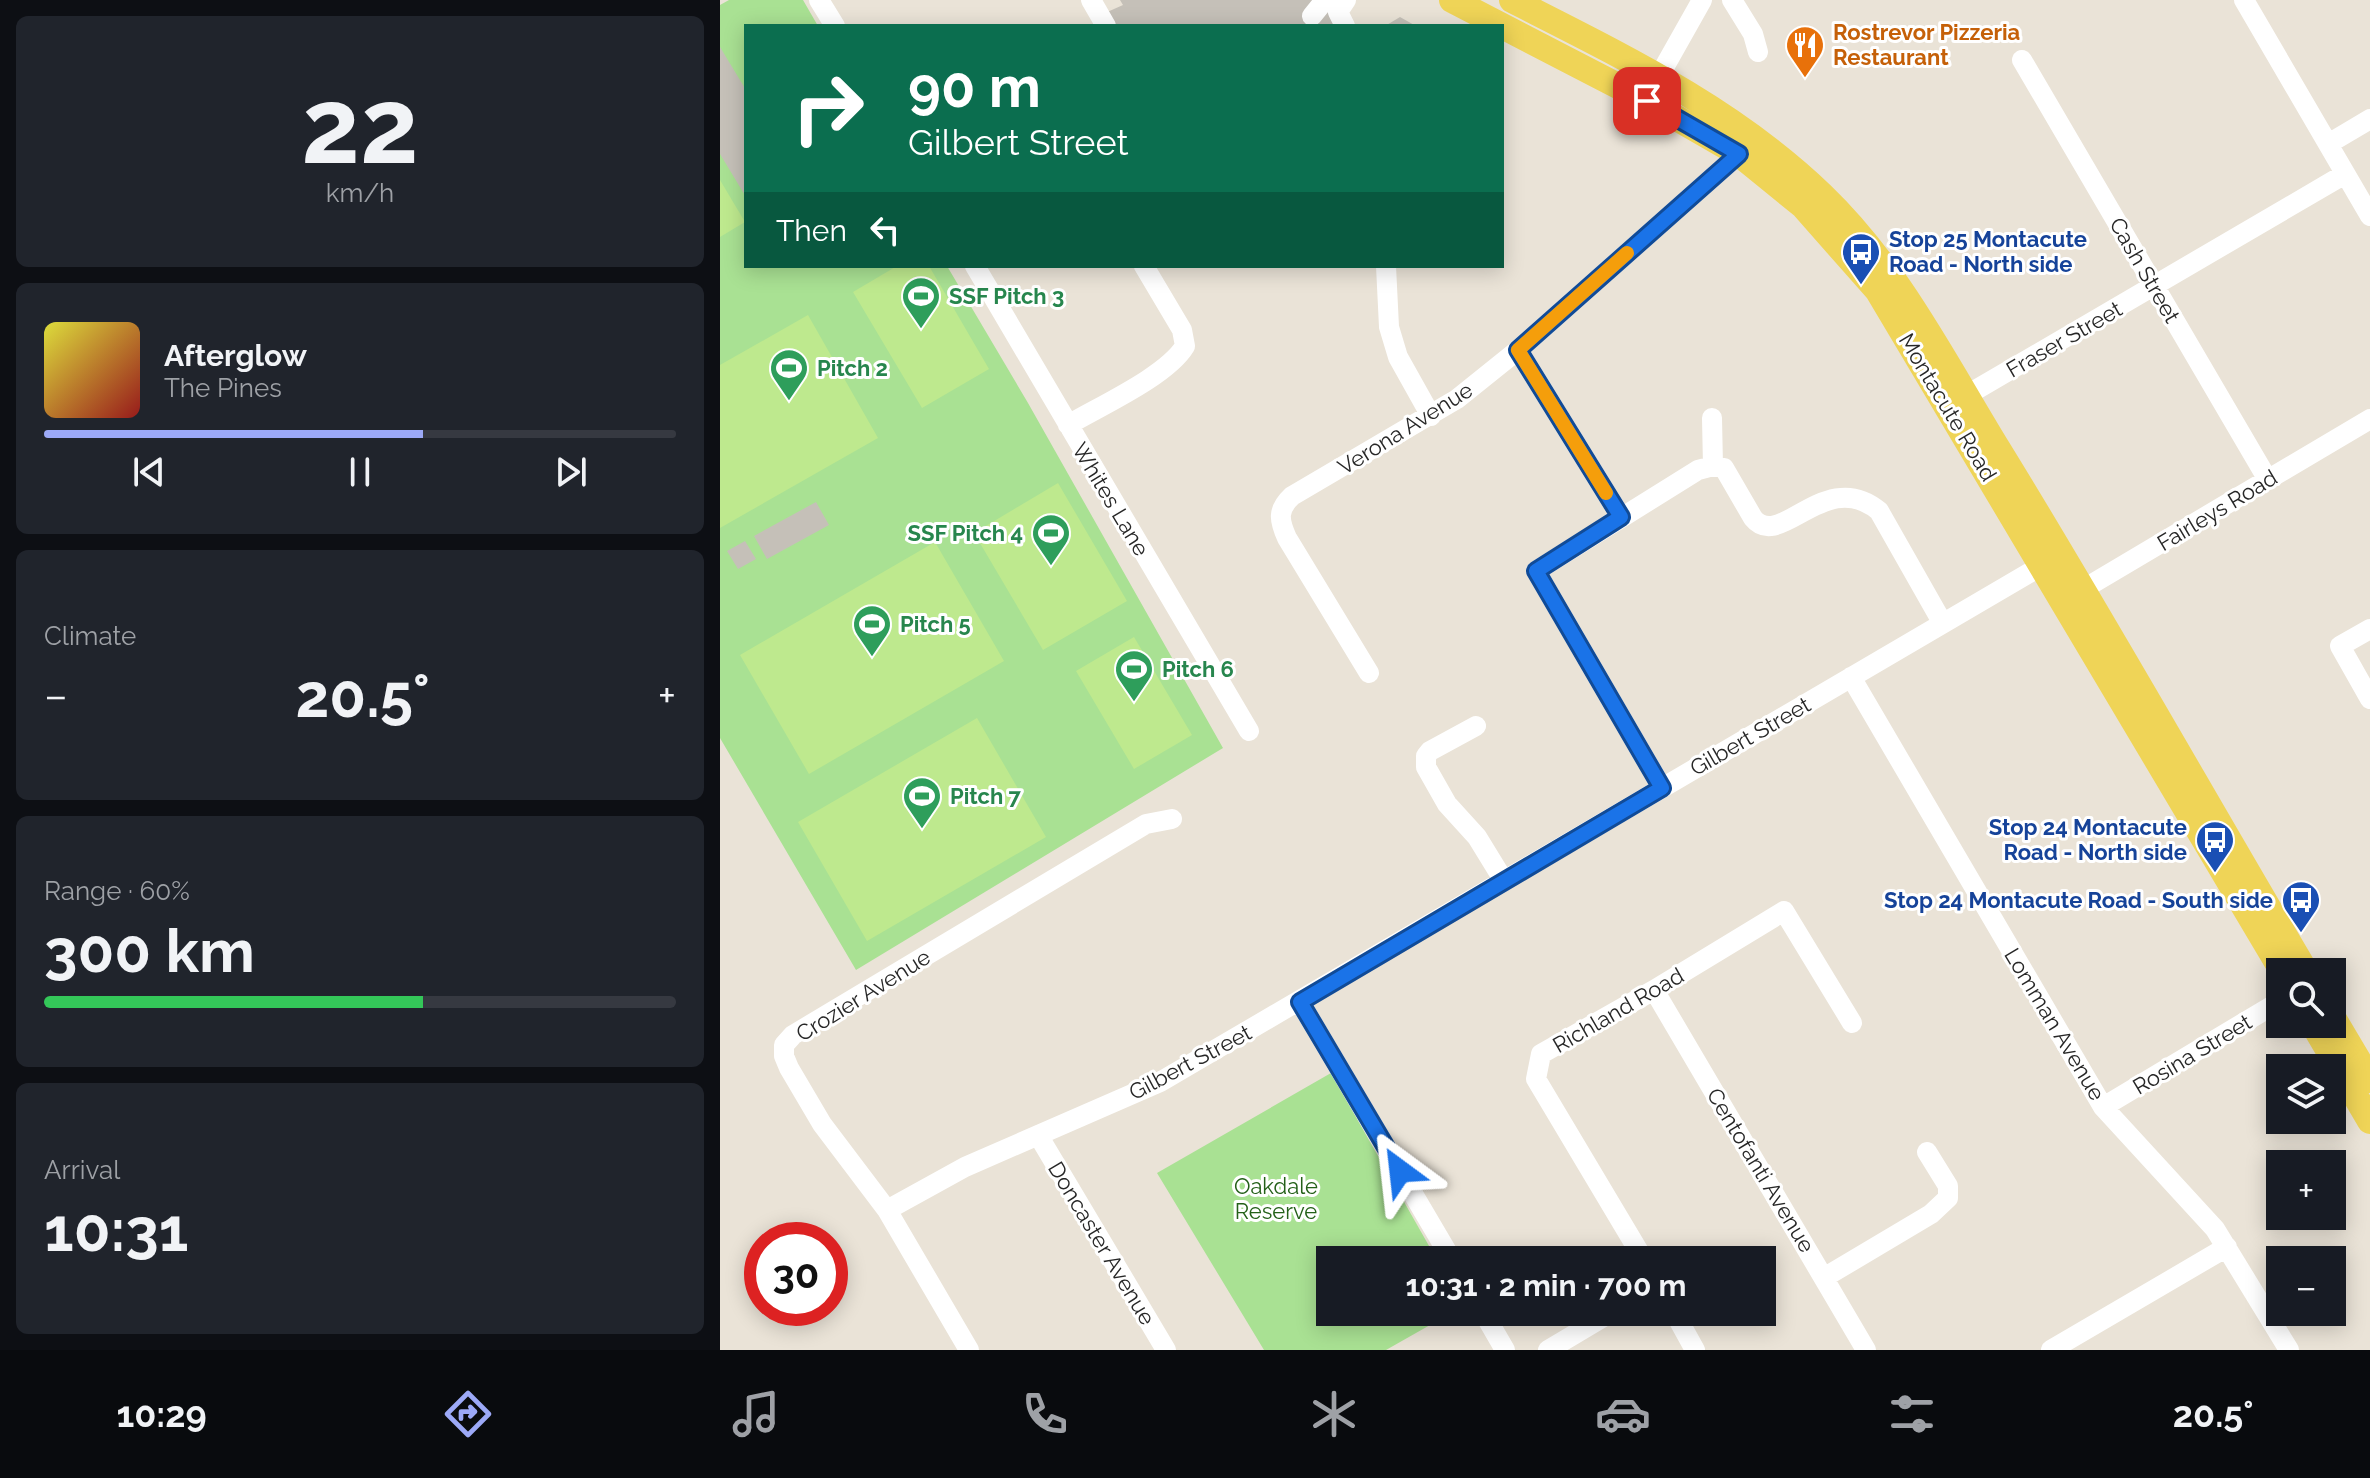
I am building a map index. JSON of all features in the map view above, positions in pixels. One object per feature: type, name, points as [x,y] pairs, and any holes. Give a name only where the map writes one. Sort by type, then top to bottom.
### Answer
[{"type":"main road","name":"Montacute Road","points":[[1452,0],[1498,24]]},
{"type":"main road","name":"Montacute Road","points":[[1512,0],[1709,104],[1794,170],[1863,238],[1899,284],[1957,401],[2052,559],[2275,958]]},
{"type":"main road","name":"Montacute Road","points":[[1504,27],[1647,101],[1739,154],[1803,206],[1878,291],[1957,401]]},
{"type":"main road","name":"Montacute Road","points":[[2072,596],[2297,958]]},
{"type":"main road","points":[[2321,1038],[2370,1121]]},
{"type":"main road","points":[[2345,1038],[2370,1080]]},
{"type":"street","points":[[819,0],[834,24]]},
{"type":"street","points":[[1091,0],[1105,24]]},
{"type":"street","points":[[1312,16],[1325,0]]},
{"type":"street","points":[[1344,24],[1338,12],[1346,0]]},
{"type":"street","points":[[1647,101],[1702,0]]},
{"type":"street","points":[[1732,0],[1753,34],[1758,52]]},
{"type":"street","points":[[2244,0],[2370,216]]},
{"type":"street","name":"Cash Street","points":[[2022,60],[2268,480]]},
{"type":"street","points":[[2328,144],[2370,119]]},
{"type":"street","name":"Verona Avenue","points":[[1369,673],[1287,538],[1279,514],[1283,504],[1431,416],[1518,350],[1739,154]]},
{"type":"street","name":"Fraser Street","points":[[1957,401],[2345,174]]},
{"type":"street","name":"Whites Lane","points":[[976,268],[1249,731]]},
{"type":"street","points":[[1068,425],[1163,370],[1178,358],[1185,346],[1182,330],[1145,268]]},
{"type":"street","points":[[1386,268],[1389,327],[1398,357],[1431,416]]},
{"type":"street","points":[[1518,350],[1621,517]]},
{"type":"street","points":[[1712,418],[1718,467],[1758,523],[1779,525],[1828,499],[1844,496],[1867,500],[1879,511],[1942,622]]},
{"type":"street","name":"Fairleys Road","points":[[2072,596],[2370,419]]},
{"type":"street","points":[[1662,788],[1536,571],[1698,470],[1718,467]]},
{"type":"street","name":"Gilbert Street","points":[[887,1210],[965,1167],[1160,1082],[2052,559]]},
{"type":"street","points":[[2370,629],[2340,646],[2370,699]]},
{"type":"street","name":"Lomman Avenue","points":[[1851,677],[2103,1107],[2215,1229],[2289,1350]]},
{"type":"street","points":[[1476,726],[1430,751],[1426,756],[1426,767],[1447,804],[1477,837],[1504,881]]},
{"type":"street","name":"Crozier Avenue","points":[[969,1350],[887,1210],[822,1124],[789,1068],[784,1045],[793,1035],[1146,824],[1172,819]]},
{"type":"street","name":"Richland Road","points":[[1636,1246],[1536,1079],[1541,1054],[1784,911],[1852,1023]]},
{"type":"street","name":"Centofanti Avenue","points":[[1654,990],[1866,1350]]},
{"type":"street","points":[[1300,1002],[1444,1246]]},
{"type":"street","name":"Rosina Street","points":[[2103,1107],[2266,1009]]},
{"type":"street","name":"Doncaster Avenue","points":[[1038,1135],[1166,1350]]},
{"type":"street","points":[[1825,1277],[1931,1214],[1948,1198],[1948,1186],[1927,1152]]},
{"type":"street","points":[[2051,1350],[2227,1247]]},
{"type":"street","points":[[1491,1326],[1505,1350]]},
{"type":"street","points":[[1548,1350],[1588,1326]]},
{"type":"street","points":[[1682,1326],[1695,1350]]},
{"type":"green space","points":[[729,0],[803,0],[817,24],[744,24],[744,268],[948,268],[1223,748],[856,970],[720,738],[720,5]]},
{"type":"green space","points":[[720,180],[744,223],[720,237]]},
{"type":"green space","name":"SSF Pitch 3","points":[[894,268],[930,268],[989,369],[922,408],[853,292]]},
{"type":"green space","name":"Pitch 2","points":[[808,315],[878,438],[720,528],[720,365]]},
{"type":"green space","name":"SSF Pitch 4","points":[[1058,483],[1127,601],[1043,650],[974,533]]},
{"type":"green space","name":"Pitch 5","points":[[935,542],[1004,661],[809,774],[740,655]]},
{"type":"green space","name":"Pitch 6","points":[[1134,637],[1192,735],[1134,769],[1076,671]]},
{"type":"green space","name":"Pitch 7","points":[[977,718],[1046,837],[867,941],[798,822]]},
{"type":"green space","name":"Oakdale Reserve","points":[[1331,1073],[1429,1246],[1316,1246],[1316,1326],[1428,1326],[1386,1350],[1264,1350],[1157,1173]]},
{"type":"building","points":[[1120,0],[1321,0],[1335,24],[1112,24],[1105,13],[1123,5]]},
{"type":"building","points":[[1400,17],[1412,24],[1388,24]]},
{"type":"building","points":[[720,47],[744,87],[744,194],[720,154]]},
{"type":"building","points":[[816,502],[829,525],[767,559],[754,536]]},
{"type":"building","points":[[745,541],[756,559],[738,569],[727,551]]},
{"type":"slow traffic","points":[[1606,493],[1518,350],[1627,253]]},
{"type":"place","name":"Rostrevor Pizzeria Restaurant","points":[[1805,79]]},
{"type":"place","name":"Stop 25 Montacute Road - North side","points":[[1861,286]]},
{"type":"place","name":"SSF Pitch 3","points":[[921,330]]},
{"type":"place","name":"Pitch 2","points":[[789,402]]},
{"type":"place","name":"SSF Pitch 4","points":[[1051,567]]},
{"type":"place","name":"Pitch 5","points":[[872,658]]},
{"type":"place","name":"Pitch 6","points":[[1134,703]]},
{"type":"place","name":"Pitch 7","points":[[922,830]]},
{"type":"place","name":"Stop 24 Montacute Road - North side","points":[[2215,874]]},
{"type":"place","name":"Stop 24 Montacute Road - South side","points":[[2301,934]]},
{"type":"route","points":[[1400,1171],[1300,1002],[1662,788],[1536,571],[1621,517],[1518,350],[1739,154],[1647,101]]}]
